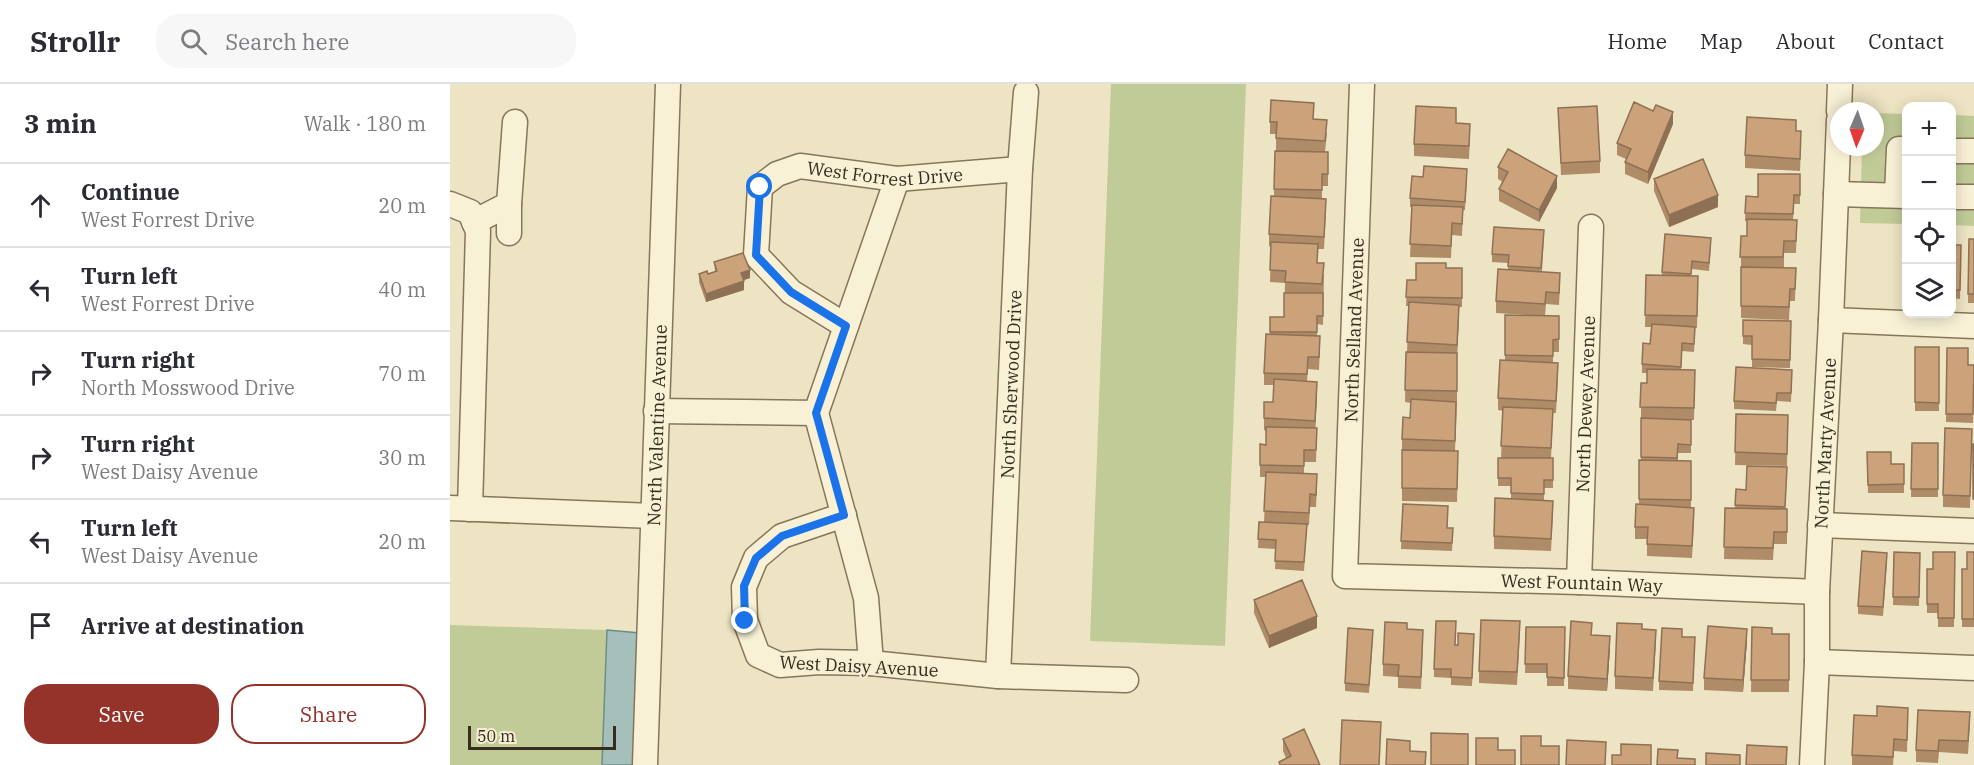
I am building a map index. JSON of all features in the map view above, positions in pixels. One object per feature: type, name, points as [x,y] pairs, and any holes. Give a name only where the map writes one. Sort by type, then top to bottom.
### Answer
[{"type":"street","name":"North Valentine Avenue","points":[[645,765],[668,84]]},
{"type":"street","name":"North Selland Avenue","points":[[1345,576],[1362,84]]},
{"type":"street","points":[[1839,102],[1840,84]]},
{"type":"street","name":"North Sherwood Drive","points":[[998,676],[1020,169],[1026,92]]},
{"type":"street","points":[[509,233],[515,122]]},
{"type":"street","points":[[1836,194],[1902,195],[1899,149],[1902,149]]},
{"type":"street","points":[[1956,151],[1974,151]]},
{"type":"street","name":"North Marty Avenue","points":[[1812,765],[1817,662],[1817,592],[1838,156]]},
{"type":"street","name":"West Forrest Drive","points":[[846,326],[791,292],[756,255],[760,187],[777,174],[800,166],[897,179],[1020,169]]},
{"type":"street","points":[[871,663],[866,598],[816,413],[897,179]]},
{"type":"street","points":[[1956,197],[1974,197]]},
{"type":"street","points":[[450,204],[470,212],[478,231],[460,509],[653,516]]},
{"type":"street","points":[[474,222],[509,204]]},
{"type":"street","name":"North Dewey Avenue","points":[[1579,582],[1591,227]]},
{"type":"street","points":[[1831,320],[1974,326]]},
{"type":"street","points":[[656,411],[816,413]]},
{"type":"street","name":"West Daisy Avenue","points":[[844,515],[782,536],[756,558],[744,586],[745,621],[758,655],[780,665],[819,662],[871,663],[998,676],[1126,680]]},
{"type":"street","points":[[1820,525],[1974,531]]},
{"type":"street","name":"West Fountain Way","points":[[1345,576],[1579,582],[1817,592]]},
{"type":"street","points":[[1817,662],[1974,668]]},
{"type":"green space","points":[[1111,84],[1246,84],[1225,646],[1090,641]]},
{"type":"green space","points":[[1884,113],[1902,114],[1902,224],[1860,223],[1862,156],[1884,156]]},
{"type":"green space","points":[[1956,115],[1974,116],[1974,226],[1956,225]]},
{"type":"green space","points":[[450,625],[607,630],[602,765],[450,765]]},
{"type":"water","points":[[607,630],[640,633],[635,765],[602,765]]},
{"type":"building","points":[[1271,100],[1314,103],[1313,119],[1327,120],[1325,141],[1276,138],[1277,122],[1270,122]]},
{"type":"building","points":[[1634,102],[1653,111],[1656,105],[1673,112],[1648,172],[1625,162],[1631,149],[1617,143]]},
{"type":"building","points":[[1416,106],[1456,108],[1456,123],[1470,124],[1469,146],[1414,144]]},
{"type":"building","points":[[1597,106],[1600,161],[1561,163],[1558,108]]},
{"type":"building","points":[[1747,117],[1796,120],[1796,131],[1801,131],[1800,159],[1745,155]]},
{"type":"building","points":[[1508,149],[1557,176],[1539,210],[1499,189],[1508,172],[1498,167]]},
{"type":"building","points":[[1275,151],[1328,152],[1328,174],[1322,174],[1322,190],[1274,189]]},
{"type":"building","points":[[1703,159],[1718,195],[1669,215],[1654,179]]},
{"type":"building","points":[[1424,166],[1467,169],[1465,202],[1410,198],[1412,176],[1423,177]]},
{"type":"building","points":[[1758,174],[1800,174],[1800,195],[1794,195],[1793,214],[1745,213],[1746,196],[1758,197]]},
{"type":"building","points":[[1271,196],[1326,199],[1324,237],[1269,234]]},
{"type":"building","points":[[1412,205],[1463,207],[1462,224],[1452,223],[1451,246],[1410,244]]},
{"type":"building","points":[[1747,219],[1797,220],[1796,241],[1784,241],[1783,257],[1740,257],[1741,236],[1747,236]]},
{"type":"building","points":[[1494,227],[1544,230],[1541,268],[1508,266],[1509,255],[1492,254]]},
{"type":"building","points":[[1665,234],[1711,238],[1709,263],[1692,261],[1691,274],[1662,272]]},
{"type":"building","points":[[1969,239],[1974,239],[1974,294],[1968,294]]},
{"type":"building","points":[[1271,242],[1318,244],[1317,263],[1324,263],[1322,284],[1285,282],[1286,271],[1270,270]]},
{"type":"building","points":[[1956,245],[1961,245],[1960,290],[1956,290]]},
{"type":"building","points":[[743,253],[750,270],[741,273],[744,281],[706,294],[699,274],[717,271],[714,262]]},
{"type":"building","points":[[1416,263],[1446,263],[1446,268],[1462,268],[1462,298],[1406,297],[1407,280],[1416,280]]},
{"type":"building","points":[[1741,267],[1796,268],[1795,289],[1790,289],[1789,307],[1741,306]]},
{"type":"building","points":[[1498,269],[1560,273],[1559,293],[1546,292],[1545,304],[1496,301]]},
{"type":"building","points":[[1646,275],[1698,276],[1697,316],[1645,315]]},
{"type":"building","points":[[1284,293],[1323,293],[1323,316],[1317,316],[1317,332],[1270,332],[1270,317],[1284,317]]},
{"type":"building","points":[[1409,302],[1459,305],[1457,345],[1407,342]]},
{"type":"building","points":[[1505,315],[1559,316],[1559,339],[1553,340],[1553,356],[1505,355]]},
{"type":"building","points":[[1743,320],[1791,321],[1790,360],[1752,359],[1752,336],[1743,336]]},
{"type":"building","points":[[1652,324],[1695,327],[1694,344],[1682,343],[1681,367],[1642,364],[1643,343],[1650,344]]},
{"type":"building","points":[[1266,334],[1320,336],[1319,357],[1308,357],[1307,374],[1264,373]]},
{"type":"building","points":[[1915,347],[1939,347],[1939,403],[1915,402]]},
{"type":"building","points":[[1947,348],[1968,348],[1968,365],[1974,365],[1973,414],[1946,414]]},
{"type":"building","points":[[1406,352],[1457,353],[1457,391],[1405,390]]},
{"type":"building","points":[[1500,360],[1558,363],[1556,401],[1498,398]]},
{"type":"building","points":[[1736,367],[1792,370],[1791,393],[1777,393],[1776,403],[1734,401]]},
{"type":"building","points":[[1647,369],[1695,370],[1694,408],[1640,407],[1641,383],[1647,383]]},
{"type":"building","points":[[1274,379],[1317,382],[1315,421],[1264,418],[1264,402],[1273,402]]},
{"type":"building","points":[[1411,399],[1456,402],[1455,441],[1402,439],[1403,417],[1410,418]]},
{"type":"building","points":[[1503,407],[1553,409],[1551,448],[1501,446]]},
{"type":"building","points":[[1736,414],[1788,415],[1787,454],[1735,452]]},
{"type":"building","points":[[1641,418],[1691,420],[1691,445],[1678,444],[1677,458],[1641,457]]},
{"type":"building","points":[[1266,427],[1317,428],[1316,450],[1304,450],[1304,466],[1260,465],[1260,444],[1266,445]]},
{"type":"building","points":[[1945,428],[1972,429],[1970,496],[1943,495]]},
{"type":"building","points":[[1912,443],[1938,443],[1938,489],[1911,489]]},
{"type":"building","points":[[1974,444],[1974,499],[1973,499]]},
{"type":"building","points":[[1402,450],[1458,451],[1457,489],[1402,488]]},
{"type":"building","points":[[1867,452],[1891,452],[1891,464],[1904,464],[1904,484],[1868,485]]},
{"type":"building","points":[[1498,458],[1553,458],[1553,480],[1544,480],[1544,494],[1511,493],[1511,478],[1498,478]]},
{"type":"building","points":[[1639,460],[1691,461],[1691,500],[1639,499]]},
{"type":"building","points":[[1747,466],[1787,467],[1785,507],[1735,505],[1736,489],[1746,490]]},
{"type":"building","points":[[1266,472],[1317,474],[1316,495],[1310,494],[1309,513],[1264,511]]},
{"type":"building","points":[[1495,498],[1553,501],[1551,539],[1494,536]]},
{"type":"building","points":[[1403,504],[1448,506],[1447,528],[1453,528],[1452,543],[1401,541]]},
{"type":"building","points":[[1636,504],[1694,508],[1692,546],[1647,544],[1648,527],[1635,527]]},
{"type":"building","points":[[1725,508],[1787,509],[1787,532],[1774,532],[1773,548],[1724,547]]},
{"type":"building","points":[[1259,522],[1307,524],[1304,562],[1275,561],[1276,540],[1258,539]]},
{"type":"building","points":[[1862,551],[1887,553],[1883,607],[1858,606]]},
{"type":"building","points":[[1894,552],[1920,553],[1919,597],[1893,597]]},
{"type":"building","points":[[1933,552],[1955,552],[1954,618],[1938,618],[1938,604],[1927,604],[1927,569],[1933,569]]},
{"type":"building","points":[[1967,552],[1974,552],[1974,619],[1962,619],[1962,569],[1967,569]]},
{"type":"building","points":[[1302,580],[1317,616],[1269,636],[1254,600]]},
{"type":"building","points":[[1481,620],[1520,621],[1517,672],[1479,671]]},
{"type":"building","points":[[1436,621],[1456,621],[1455,645],[1458,645],[1458,633],[1474,634],[1472,678],[1451,677],[1451,669],[1434,669]]},
{"type":"building","points":[[1571,621],[1592,623],[1591,635],[1610,636],[1607,679],[1568,676]]},
{"type":"building","points":[[1385,622],[1407,623],[1407,629],[1423,630],[1421,677],[1398,676],[1399,665],[1383,664]]},
{"type":"building","points":[[1617,623],[1642,624],[1642,629],[1656,630],[1653,678],[1615,676]]},
{"type":"building","points":[[1708,626],[1747,629],[1743,680],[1704,678]]},
{"type":"building","points":[[1526,627],[1565,627],[1564,678],[1547,677],[1547,664],[1525,664]]},
{"type":"building","points":[[1752,627],[1772,628],[1772,634],[1789,634],[1789,680],[1751,680]]},
{"type":"building","points":[[1348,628],[1373,630],[1369,685],[1345,683]]},
{"type":"building","points":[[1662,628],[1682,629],[1682,637],[1695,637],[1693,683],[1659,681]]},
{"type":"building","points":[[1877,706],[1908,708],[1907,740],[1894,739],[1893,757],[1852,755],[1854,715],[1877,716]]},
{"type":"building","points":[[1918,710],[1970,712],[1968,741],[1939,740],[1938,751],[1916,750]]},
{"type":"building","points":[[1342,720],[1381,722],[1379,765],[1340,765]]},
{"type":"building","points":[[1304,729],[1320,765],[1280,765],[1279,762],[1291,756],[1283,739]]},
{"type":"building","points":[[1431,733],[1468,734],[1468,765],[1431,765]]},
{"type":"building","points":[[1521,736],[1541,736],[1541,746],[1559,746],[1559,765],[1521,765]]},
{"type":"building","points":[[1476,738],[1498,738],[1498,750],[1515,750],[1515,765],[1476,765]]},
{"type":"building","points":[[1387,739],[1410,741],[1410,751],[1426,752],[1425,765],[1386,765]]},
{"type":"building","points":[[1567,740],[1606,742],[1605,765],[1566,765]]},
{"type":"building","points":[[1621,744],[1651,745],[1651,765],[1612,765],[1612,755],[1621,755]]},
{"type":"building","points":[[1747,745],[1787,747],[1786,765],[1746,765]]},
{"type":"building","points":[[1658,749],[1678,750],[1677,758],[1695,759],[1695,765],[1657,765]]},
{"type":"building","points":[[1706,753],[1740,755],[1740,765],[1706,765]]},
{"type":"route","points":[[745,621],[744,586],[756,558],[782,536],[844,515],[816,413],[846,326],[791,292],[756,255],[760,187]]}]
